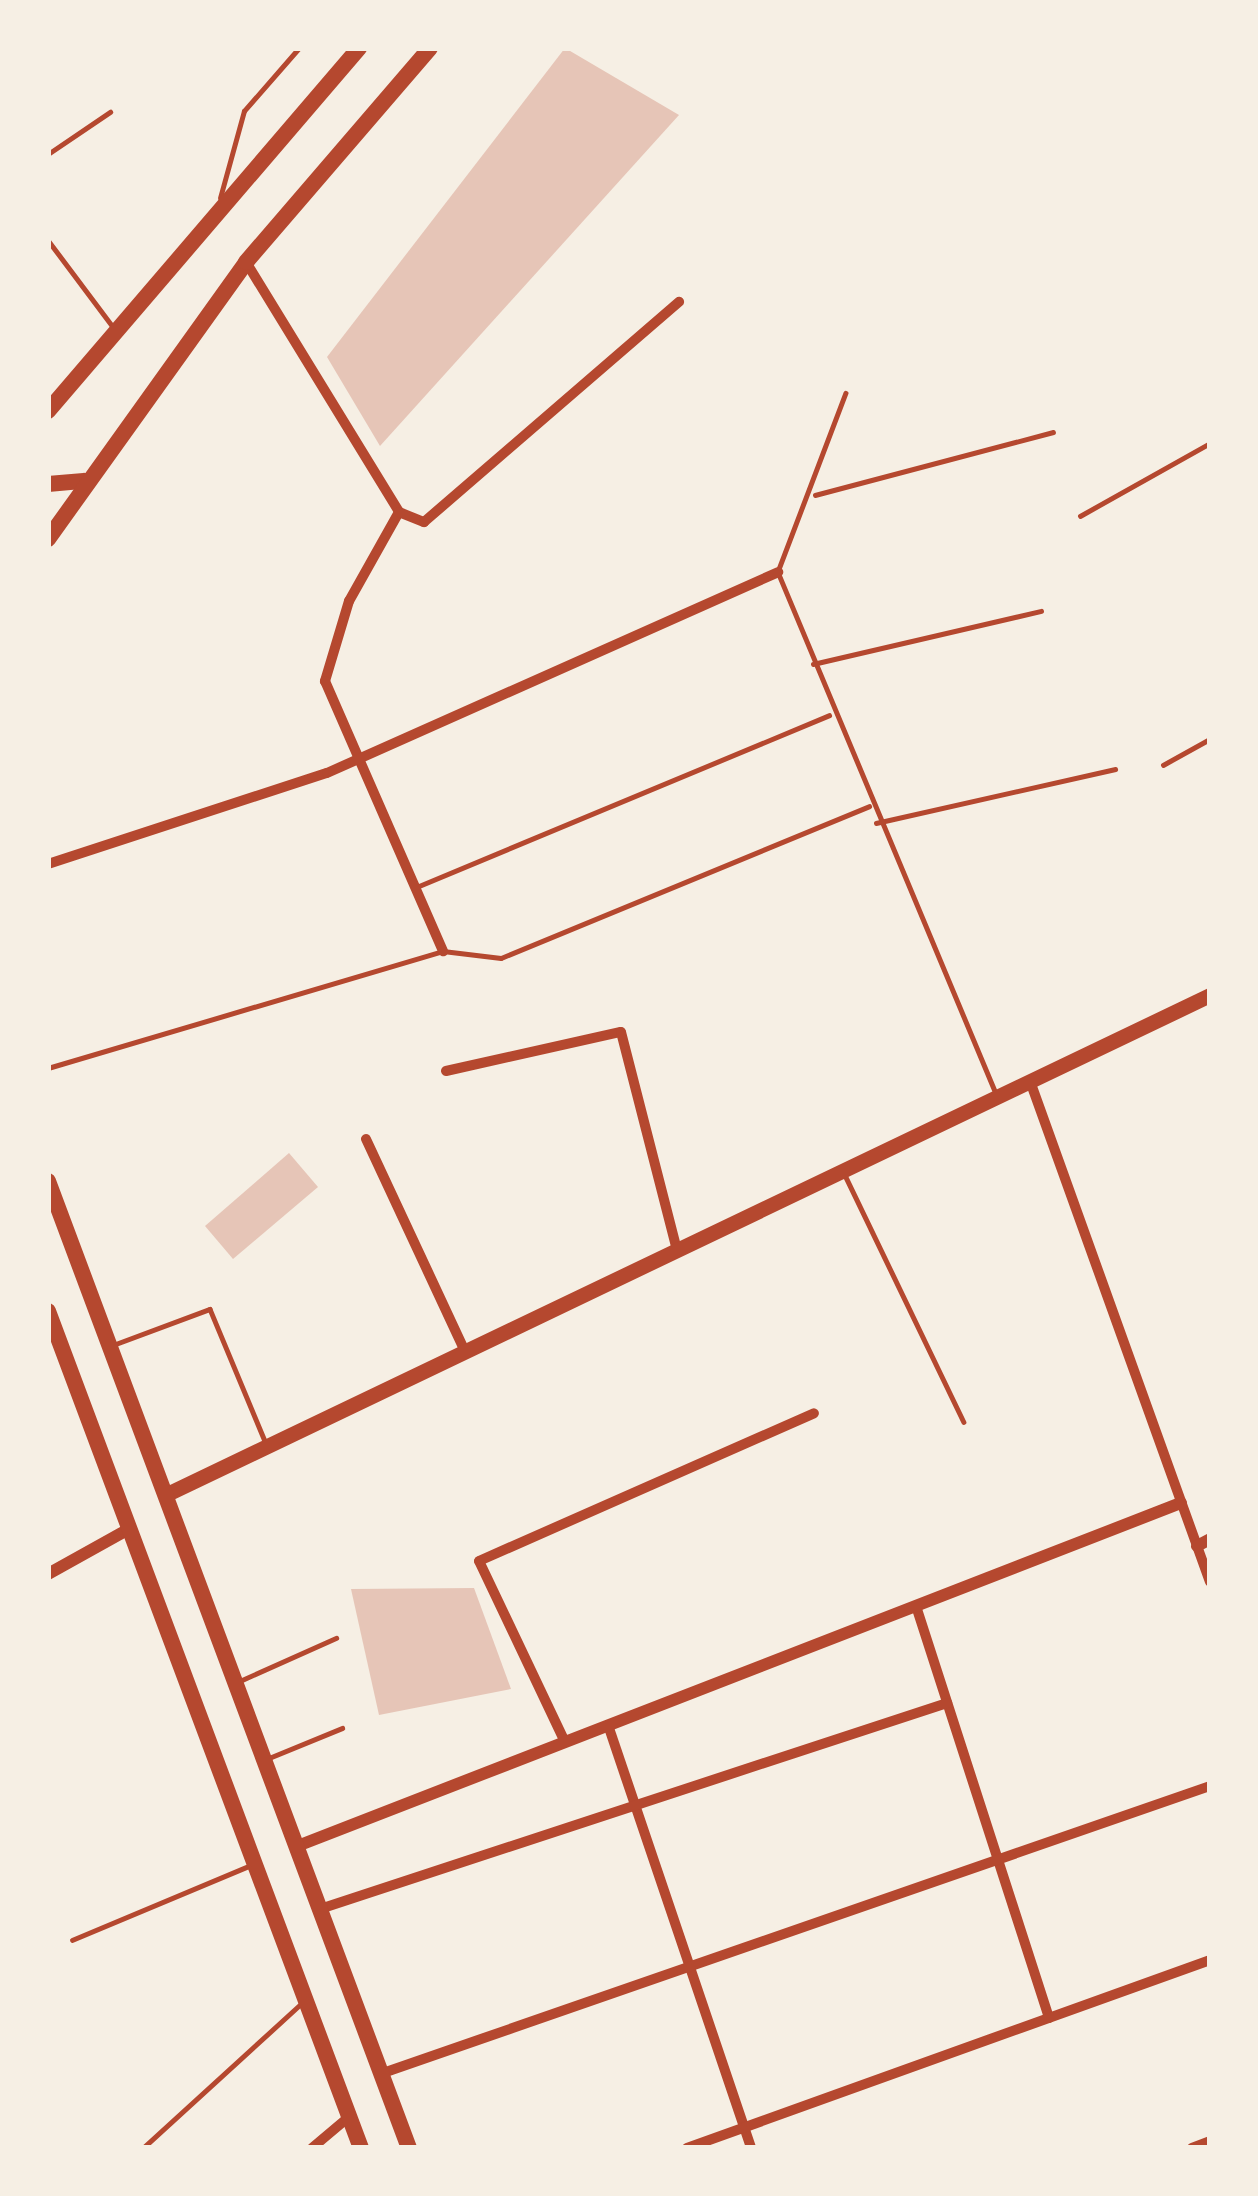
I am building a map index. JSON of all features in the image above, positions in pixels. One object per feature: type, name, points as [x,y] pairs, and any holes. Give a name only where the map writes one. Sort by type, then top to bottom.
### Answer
[{"type":"main road","points":[[48,411],[119,336],[359,48]]},
{"type":"main road","points":[[48,539],[84,481],[246,262],[430,48]]},
{"type":"main road","points":[[48,484],[84,481]]},
{"type":"main road","points":[[167,1494],[1210,995]]},
{"type":"main road","points":[[48,1181],[410,2148]]},
{"type":"main road","points":[[48,1311],[362,2148]]},
{"type":"street","points":[[246,262],[399,512],[424,522],[679,302]]},
{"type":"street","points":[[399,512],[349,601],[325,681],[419,886],[443,951]]},
{"type":"street","points":[[48,864],[327,772],[359,749],[778,572]]},
{"type":"street","points":[[446,1071],[621,1032],[677,1250]]},
{"type":"street","points":[[1030,1081],[1181,1503],[1203,1543],[1210,1582]]},
{"type":"street","points":[[366,1139],[465,1351]]},
{"type":"street","points":[[565,1742],[479,1561],[814,1413]]},
{"type":"street","points":[[300,1845],[1181,1503]]},
{"type":"street","points":[[48,1574],[129,1529]]},
{"type":"street","points":[[916,1606],[1049,2018]]},
{"type":"street","points":[[322,1908],[947,1703]]},
{"type":"street","points":[[608,1725],[751,2148]]},
{"type":"street","points":[[383,2073],[1210,1786]]},
{"type":"street","points":[[688,2148],[1210,1960]]},
{"type":"street","points":[[312,2148],[350,2116]]},
{"type":"street","points":[[1192,2148],[1210,2141]]},
{"type":"lane","points":[[212,225],[244,111],[299,48]]},
{"type":"lane","points":[[48,154],[110,112]]},
{"type":"lane","points":[[48,240],[119,336]]},
{"type":"lane","points":[[846,393],[813,495],[778,572],[829,715],[998,1096]]},
{"type":"lane","points":[[813,495],[1053,432]]},
{"type":"lane","points":[[1080,516],[1210,443]]},
{"type":"lane","points":[[811,664],[1041,611]]},
{"type":"lane","points":[[419,886],[829,715]]},
{"type":"lane","points":[[1163,765],[1210,739]]},
{"type":"lane","points":[[876,823],[1115,769]]},
{"type":"lane","points":[[48,1068],[443,951],[501,958],[868,806]]},
{"type":"lane","points":[[843,1171],[964,1422]]},
{"type":"lane","points":[[111,1346],[210,1309],[267,1446]]},
{"type":"lane","points":[[237,1682],[336,1638]]},
{"type":"lane","points":[[266,1760],[342,1728]]},
{"type":"lane","points":[[72,1940],[256,1863]]},
{"type":"lane","points":[[142,2148],[307,1998]]},
{"type":"building","points":[[565,48],[679,115],[380,446],[327,357]]},
{"type":"building","points":[[289,1153],[318,1187],[233,1259],[205,1226]]},
{"type":"building","points":[[474,1588],[511,1689],[379,1715],[351,1589]]}]
